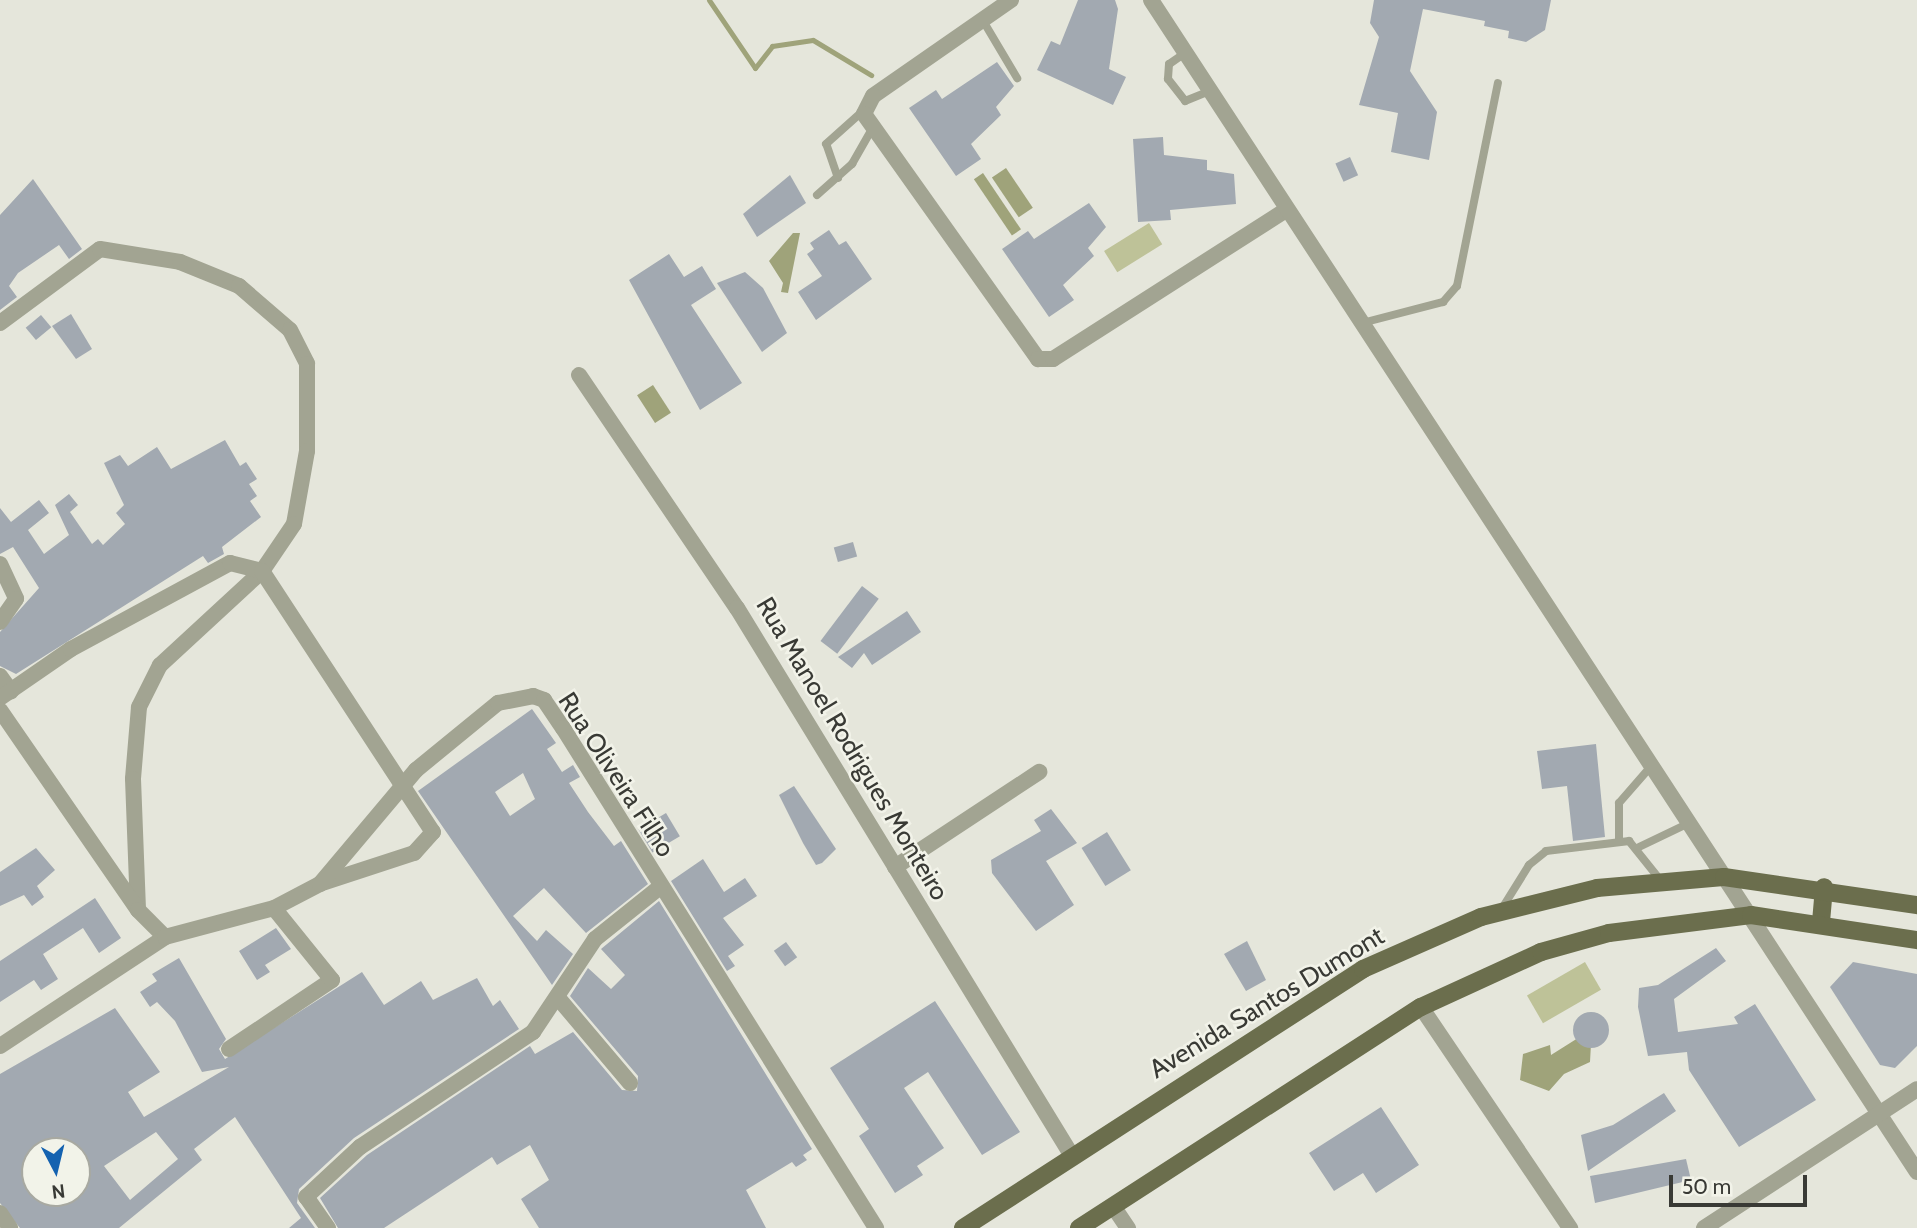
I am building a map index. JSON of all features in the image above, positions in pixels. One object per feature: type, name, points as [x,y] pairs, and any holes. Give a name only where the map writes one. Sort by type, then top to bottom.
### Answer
[{"type":"main road","name":"Avenida Santos Dumont","points":[[963,1228],[1363,969],[1501,911],[1661,880],[1724,877],[1824,887],[1917,905]]},
{"type":"main road","points":[[1821,922],[1824,887]]},
{"type":"main road","points":[[1079,1228],[1421,1007],[1541,952],[1609,933],[1751,915],[1821,922],[1917,940]]},
{"type":"street","points":[[1011,0],[873,96],[864,110],[872,129],[1028,351],[1042,360],[1286,210]]},
{"type":"street","points":[[1151,0],[1917,1172]]},
{"type":"street","points":[[0,323],[100,249],[219,275],[265,306],[299,345],[310,386],[294,524],[262,571],[160,664],[139,707],[133,791],[138,910]]},
{"type":"street","name":"Rua Manoel Rodrigues Monteiro","points":[[579,375],[730,597],[1072,1156]]},
{"type":"street","points":[[0,676],[6,694],[71,649],[230,563],[262,571],[402,788],[431,825],[425,848],[320,884],[274,908],[164,937],[0,1046]]},
{"type":"street","points":[[0,564],[16,599],[0,622]]},
{"type":"street","name":"Rua Oliveira Filho","points":[[320,884],[402,788],[498,703],[524,694],[544,700],[659,888],[876,1228]]},
{"type":"street","points":[[0,710],[138,910],[164,937]]},
{"type":"street","points":[[895,867],[1039,772]]},
{"type":"street","name":"Rua Oliveira Filho","points":[[328,1228],[306,1197],[360,1147],[533,1032],[559,999],[595,939],[659,888]]},
{"type":"street","points":[[229,1049],[332,980],[274,908]]},
{"type":"street","points":[[559,999],[630,1083]]},
{"type":"street","points":[[1421,1007],[1570,1228]]},
{"type":"street","points":[[1704,1228],[1917,1089]]},
{"type":"street","points":[[1113,1206],[1128,1228]]},
{"type":"street","points":[[0,1213],[10,1228]]},
{"type":"lane","points":[[982,19],[1017,78]]},
{"type":"lane","points":[[1185,53],[1169,64],[1168,79],[1185,101],[1210,92]]},
{"type":"lane","points":[[1362,323],[1443,302],[1457,286],[1498,83]]},
{"type":"lane","points":[[838,178],[826,144],[864,110]]},
{"type":"lane","points":[[817,195],[838,178],[872,129]]},
{"type":"lane","points":[[1619,841],[1619,803],[1652,765]]},
{"type":"lane","points":[[1639,847],[1689,823]]},
{"type":"lane","points":[[1501,911],[1537,855],[1619,841],[1639,847],[1661,880]]},
{"type":"shaded area","points":[[1006,168],[1033,208],[1019,217],[992,178]]},
{"type":"shaded area","points":[[983,173],[1021,229],[1012,236],[974,179]]},
{"type":"shaded area","points":[[1149,223],[1162,244],[1117,272],[1104,251]]},
{"type":"shaded area","points":[[793,233],[800,233],[788,293],[781,292],[783,283],[769,261]]},
{"type":"shaded area","points":[[653,385],[671,413],[655,423],[637,395]]},
{"type":"shaded area","points":[[1585,962],[1601,990],[1543,1023],[1527,996]]},
{"type":"shaded area","points":[[1578,1038],[1591,1044],[1590,1062],[1564,1074],[1549,1091],[1520,1080],[1523,1054],[1550,1045],[1551,1055]]},
{"type":"building","points":[[1078,0],[1115,0],[1118,9],[1109,69],[1126,77],[1113,105],[1037,70],[1051,41],[1060,45]]},
{"type":"building","points":[[1374,0],[1551,0],[1545,30],[1526,42],[1508,38],[1509,31],[1484,26],[1485,21],[1423,9],[1410,71],[1437,112],[1429,160],[1391,152],[1398,113],[1359,105],[1379,37],[1370,23]]},
{"type":"building","points":[[997,62],[1014,86],[996,107],[1001,115],[971,144],[981,159],[956,176],[909,108],[936,90],[942,99]]},
{"type":"building","points":[[1163,137],[1164,155],[1207,160],[1207,170],[1234,174],[1236,204],[1170,210],[1171,220],[1138,222],[1133,139]]},
{"type":"building","points":[[1350,157],[1358,175],[1344,182],[1335,164]]},
{"type":"building","points":[[790,175],[806,203],[757,237],[743,214]]},
{"type":"building","points":[[33,179],[82,249],[69,259],[59,245],[18,273],[9,286],[17,297],[0,310],[0,215]]},
{"type":"building","points":[[1089,203],[1106,227],[1088,248],[1094,256],[1063,285],[1074,300],[1049,317],[1002,249],[1028,231],[1034,239]]},
{"type":"building","points":[[829,230],[839,245],[846,241],[872,279],[816,320],[798,292],[822,276],[807,254],[814,249],[810,243]]},
{"type":"building","points":[[669,254],[684,277],[702,266],[716,289],[691,305],[742,383],[700,410],[629,280]]},
{"type":"building","points":[[745,272],[763,288],[787,333],[762,352],[717,283]]},
{"type":"building","points":[[71,314],[92,349],[76,359],[52,326]]},
{"type":"building","points":[[41,315],[51,327],[36,340],[26,328]]},
{"type":"building","points":[[225,440],[240,466],[246,462],[257,479],[249,484],[257,496],[250,501],[261,517],[222,547],[224,554],[208,563],[203,556],[16,674],[0,666],[0,632],[39,588],[13,547],[0,554],[0,508],[11,522],[39,500],[49,513],[28,530],[44,554],[69,535],[55,505],[69,494],[78,505],[70,512],[92,544],[98,539],[103,545],[125,524],[116,513],[124,505],[104,463],[120,455],[128,466],[157,447],[171,469]]},
{"type":"building","points":[[853,542],[857,556],[838,562],[834,548]]},
{"type":"building","points":[[862,586],[879,599],[837,654],[820,641]]},
{"type":"building","points":[[907,611],[921,632],[872,665],[864,653],[852,668],[838,657]]},
{"type":"building","points":[[532,709],[556,743],[547,749],[562,772],[573,765],[580,777],[569,783],[588,812],[614,846],[621,841],[648,884],[586,933],[544,888],[513,916],[537,941],[546,930],[573,954],[552,985],[418,791]],"holes":[[[523,773],[535,799],[510,816],[495,792]]]},
{"type":"building","points":[[1596,744],[1605,837],[1573,841],[1567,786],[1542,789],[1537,751]]},
{"type":"building","points":[[794,786],[836,849],[822,863],[816,865],[779,795]]},
{"type":"building","points":[[1051,809],[1077,843],[1046,861],[1074,905],[1036,931],[992,873],[991,860],[1041,831],[1034,820]]},
{"type":"building","points":[[666,813],[680,836],[652,853],[639,829]]},
{"type":"building","points":[[1107,832],[1131,870],[1105,886],[1082,848]]},
{"type":"building","points":[[36,848],[55,870],[37,886],[44,897],[32,906],[24,895],[0,906],[0,872]]},
{"type":"building","points":[[703,859],[724,892],[745,878],[757,896],[723,918],[744,945],[728,956],[735,966],[727,971],[671,881]]},
{"type":"building","points":[[95,898],[121,938],[99,953],[83,928],[43,954],[58,979],[41,990],[34,980],[0,1002],[0,961]]},
{"type":"building","points":[[659,901],[812,1149],[803,1155],[807,1160],[796,1167],[792,1162],[746,1190],[766,1228],[539,1228],[521,1199],[549,1180],[530,1145],[497,1165],[492,1157],[384,1228],[338,1228],[320,1198],[367,1155],[530,1046],[535,1054],[573,1032],[622,1090],[637,1091],[638,1076],[570,996],[588,968],[611,989],[625,975],[601,949]]},
{"type":"building","points":[[276,928],[291,949],[265,965],[270,972],[257,980],[239,951]]},
{"type":"building","points":[[1247,941],[1266,980],[1246,991],[1224,954]]},
{"type":"building","points":[[786,942],[797,957],[785,966],[774,951]]},
{"type":"building","points":[[1716,948],[1726,961],[1674,999],[1678,1032],[1738,1024],[1734,1017],[1755,1004],[1816,1100],[1739,1147],[1689,1070],[1687,1052],[1648,1056],[1638,1007],[1639,988],[1658,985]]},
{"type":"building","points":[[179,958],[226,1039],[219,1049],[225,1059],[362,972],[384,1005],[421,981],[433,1000],[477,978],[493,1006],[500,1000],[519,1029],[354,1138],[299,1189],[297,1203],[315,1228],[289,1228],[301,1218],[235,1117],[194,1149],[202,1160],[119,1228],[20,1228],[0,1203],[0,1074],[115,1008],[160,1072],[128,1092],[144,1117],[229,1067],[202,1072],[175,1021],[157,1002],[150,1007],[140,992],[157,981],[152,974]],"holes":[[[156,1132],[178,1159],[130,1200],[104,1166]]]},
{"type":"building","points":[[1853,962],[1917,974],[1917,1046],[1895,1068],[1880,1065],[1830,987]]},
{"type":"building","points":[[935,1001],[1020,1132],[982,1155],[928,1072],[904,1088],[944,1148],[917,1166],[923,1175],[895,1193],[859,1136],[869,1129],[830,1068]]},
{"type":"building","points":[[1591,1012],[1604,1017],[1609,1030],[1604,1043],[1591,1048],[1578,1043],[1573,1030],[1578,1017]]},
{"type":"building","points":[[1664,1093],[1676,1111],[1588,1171],[1581,1135],[1613,1125]]},
{"type":"building","points":[[1381,1107],[1419,1165],[1376,1193],[1363,1173],[1334,1191],[1309,1153]]},
{"type":"building","points":[[1686,1159],[1691,1180],[1595,1203],[1590,1176]]},
{"type":"waterway","points":[[709,0],[755,68],[772,46],[813,40],[871,75]]}]
